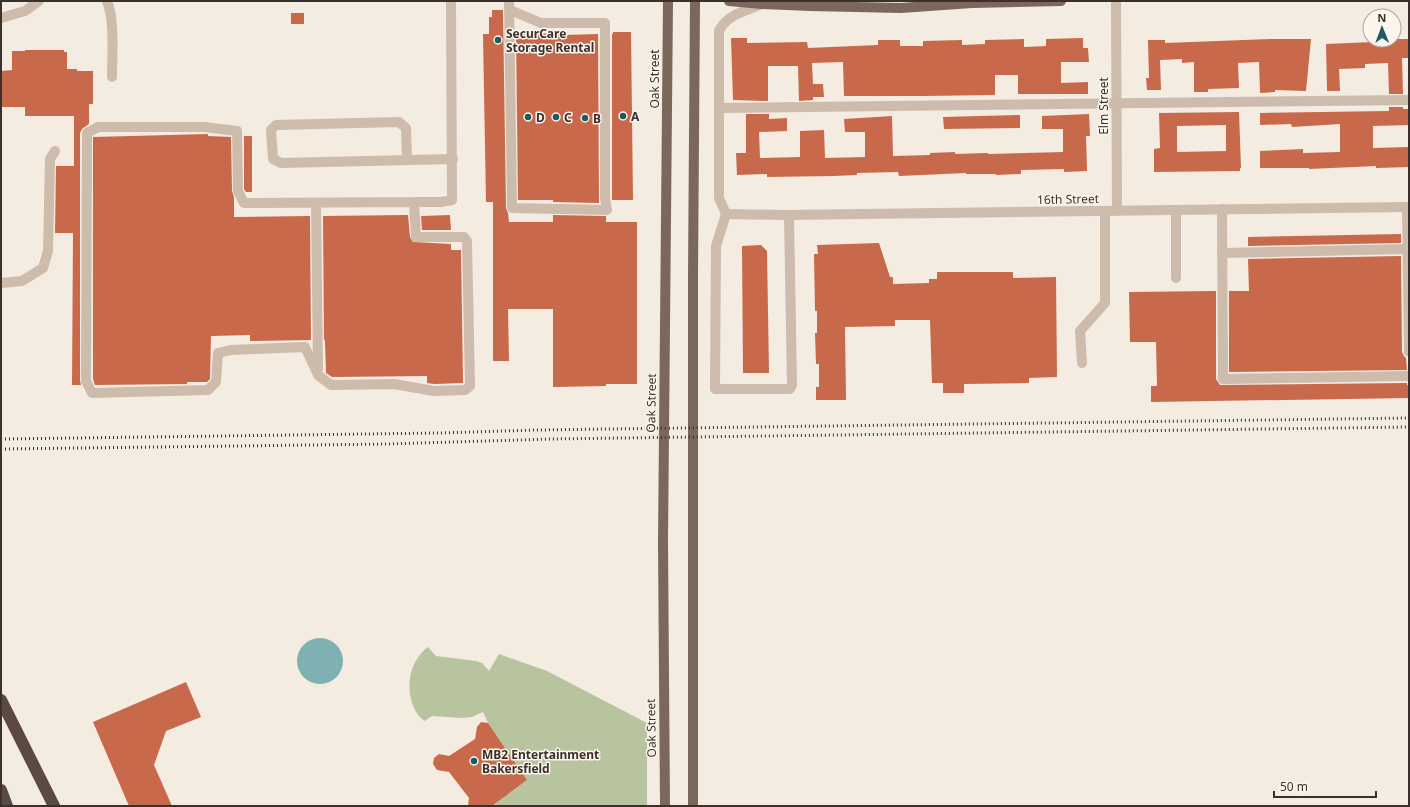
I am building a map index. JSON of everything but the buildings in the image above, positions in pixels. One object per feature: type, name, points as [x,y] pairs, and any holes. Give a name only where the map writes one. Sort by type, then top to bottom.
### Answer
[{"type":"highway","points":[[1,700],[54,806]]},
{"type":"highway","points":[[1,790],[8,806]]},
{"type":"main road","name":"Oak Street","points":[[665,806],[663,527],[668,1]]},
{"type":"main road","points":[[694,806],[695,1]]},
{"type":"main road","points":[[729,1],[762,4],[901,8],[972,3],[1061,1]]},
{"type":"street","points":[[1,18],[25,11],[39,1]]},
{"type":"street","points":[[108,1],[110,9],[112,77]]},
{"type":"street","points":[[414,202],[416,238],[464,237],[467,241],[470,386],[465,390],[434,391],[394,384],[331,385],[318,375],[305,348],[231,350],[218,353],[216,382],[208,390],[92,393],[86,381],[87,133],[98,127],[204,127],[237,131],[238,191],[244,203],[316,203],[414,202],[441,202],[452,200],[453,159],[451,1]]},
{"type":"street","name":"Elm Street","points":[[1116,1],[1117,211]]},
{"type":"street","points":[[762,4],[730,17],[722,25],[719,31],[719,198],[726,214],[716,246],[715,389],[790,389],[792,385],[789,215]]},
{"type":"street","points":[[509,6],[541,23],[605,23],[606,210],[512,208],[509,6]]},
{"type":"street","points":[[719,108],[1409,100]]},
{"type":"street","points":[[407,160],[406,128],[399,122],[276,125],[271,130],[273,159],[281,163],[453,159]]},
{"type":"street","points":[[1,283],[22,281],[43,268],[48,251],[50,159],[55,151]]},
{"type":"street","points":[[316,203],[318,375]]},
{"type":"street","points":[[1408,207],[1409,352]]},
{"type":"street","name":"16th Street","points":[[726,214],[789,215],[1408,207]]},
{"type":"street","points":[[1222,209],[1223,379],[1409,376]]},
{"type":"street","points":[[1176,210],[1176,278]]},
{"type":"street","points":[[1082,363],[1080,331],[1105,303],[1105,211]]},
{"type":"street","points":[[1222,253],[1408,249]]},
{"type":"green space","points":[[428,647],[436,656],[476,661],[482,663],[489,671],[499,654],[547,671],[647,723],[647,806],[492,806],[527,780],[488,723],[483,712],[472,717],[462,718],[432,716],[425,721],[415,711],[410,696],[411,674],[413,667],[421,653]]},
{"type":"water","points":[[320,638],[333,642],[339,648],[343,661],[339,674],[333,680],[320,684],[307,680],[301,674],[297,661],[301,648],[307,642]]},
{"type":"railway","points":[[1,439],[1409,418]]},
{"type":"railway","points":[[1,449],[388,444],[551,439],[1409,427]]},
{"type":"place","name":"SecurCare Storage Rental","points":[[498,40]]},
{"type":"place","name":"A","points":[[623,116]]},
{"type":"place","name":"D","points":[[528,117]]},
{"type":"place","name":"C","points":[[556,117]]},
{"type":"place","name":"B","points":[[585,118]]},
{"type":"place","name":"MB2 Entertainment Bakersfield","points":[[474,761]]}]
